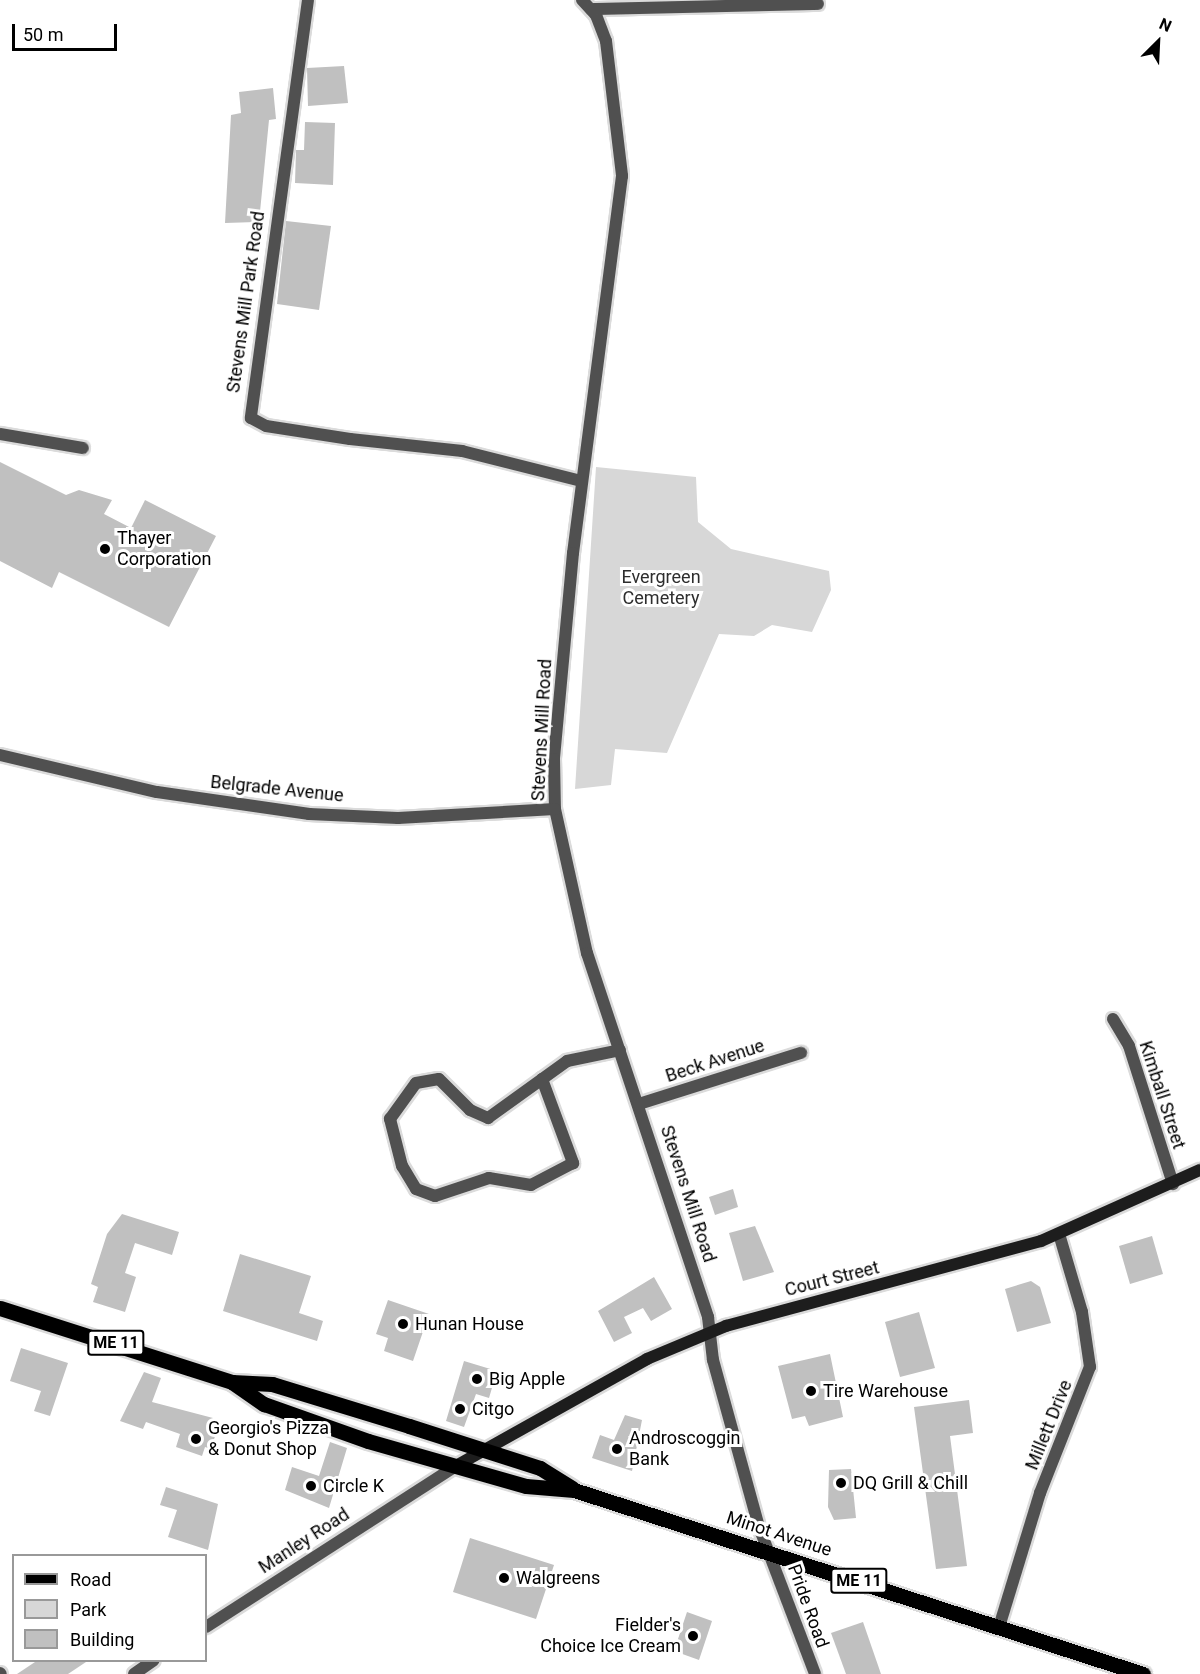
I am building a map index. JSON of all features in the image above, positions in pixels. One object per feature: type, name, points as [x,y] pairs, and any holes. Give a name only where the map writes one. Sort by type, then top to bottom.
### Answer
[{"type":"main road","name":"Court Street","points":[[485,1451],[647,1359],[710,1333],[1059,1234],[1200,1170]]},
{"type":"main road","name":"Minot Avenue","points":[[0,1308],[232,1382],[272,1384],[540,1468],[574,1490]]},
{"type":"main road","name":"Minot Avenue","points":[[232,1382],[264,1404],[454,1467],[526,1486],[574,1490],[1143,1674]]},
{"type":"main road","name":"Manley Road","points":[[454,1467],[485,1451]]},
{"type":"street","name":"Stevens Mill Park Road","points":[[308,0],[252,418],[266,426],[350,440],[462,451],[581,480]]},
{"type":"street","name":"Stevens Mill Road","points":[[586,4],[606,41],[622,176],[615,260],[581,480],[554,759],[555,809],[577,917],[639,1104],[710,1333],[713,1360],[768,1551]]},
{"type":"street","points":[[586,4],[818,4]]},
{"type":"street","points":[[0,434],[83,448]]},
{"type":"street","name":"Belgrade Avenue","points":[[0,755],[146,790],[309,814],[398,818],[555,809]]},
{"type":"street","name":"Kimball Street","points":[[1113,1019],[1130,1046],[1173,1184]]},
{"type":"street","points":[[542,1079],[573,1162],[531,1185],[489,1178],[435,1196],[416,1189],[402,1166],[390,1119],[416,1083],[439,1079],[470,1110],[488,1118],[542,1079],[567,1061],[620,1050]]},
{"type":"street","name":"Beck Avenue","points":[[639,1104],[801,1053]]},
{"type":"street","name":"Millett Drive","points":[[999,1627],[1040,1493],[1090,1367],[1082,1312],[1059,1234]]},
{"type":"street","name":"Manley Road","points":[[207,1626],[454,1467]]},
{"type":"street","name":"Pride Road","points":[[768,1551],[815,1674]]},
{"type":"street","points":[[134,1674],[151,1662]]},
{"type":"green space","name":"Evergreen Cemetery","points":[[596,467],[696,477],[698,522],[731,549],[829,571],[831,590],[812,632],[772,625],[754,636],[719,634],[667,753],[615,749],[611,785],[575,789]]},
{"type":"building","points":[[344,66],[348,103],[308,106],[307,68]]},
{"type":"building","points":[[273,88],[276,119],[269,120],[259,222],[225,223],[231,115],[241,113],[239,92]]},
{"type":"building","points":[[305,122],[335,123],[333,185],[295,183],[296,150],[304,150]]},
{"type":"building","points":[[286,221],[331,226],[319,310],[277,304]]},
{"type":"building","name":"Thayer Corporation","points":[[0,462],[66,495],[79,490],[112,500],[104,514],[131,528],[145,500],[216,536],[169,627],[59,572],[52,588],[0,561]]},
{"type":"building","points":[[733,1189],[738,1207],[715,1215],[709,1197]]},
{"type":"building","points":[[122,1214],[179,1232],[172,1255],[135,1243],[125,1273],[136,1277],[125,1312],[93,1302],[98,1287],[91,1284],[107,1234]]},
{"type":"building","points":[[755,1226],[774,1272],[743,1281],[729,1233]]},
{"type":"building","points":[[1152,1236],[1163,1274],[1130,1284],[1119,1246]]},
{"type":"building","points":[[240,1254],[311,1276],[299,1313],[323,1321],[317,1341],[223,1311]]},
{"type":"building","points":[[654,1277],[672,1309],[651,1321],[643,1308],[624,1317],[632,1333],[614,1342],[598,1311]]},
{"type":"building","points":[[1031,1281],[1040,1287],[1051,1323],[1017,1332],[1005,1289]]},
{"type":"building","name":"Hunan House","points":[[388,1300],[429,1314],[413,1361],[384,1351],[388,1338],[376,1334]]},
{"type":"building","points":[[919,1312],[935,1368],[900,1377],[885,1322]]},
{"type":"building","points":[[21,1348],[68,1363],[50,1416],[34,1411],[41,1391],[10,1381]]},
{"type":"building","name":"Tire Warehouse","points":[[830,1354],[843,1417],[809,1426],[805,1416],[792,1419],[778,1366]]},
{"type":"building","points":[[464,1361],[497,1371],[489,1398],[476,1394],[464,1427],[446,1421]]},
{"type":"building","points":[[144,1372],[161,1378],[152,1402],[213,1418],[210,1428],[217,1430],[211,1449],[205,1447],[202,1456],[176,1447],[180,1434],[146,1422],[143,1429],[120,1421]]},
{"type":"building","points":[[969,1400],[973,1433],[950,1436],[967,1566],[936,1569],[914,1407]]},
{"type":"building","name":"Androscoggin Bank","points":[[625,1415],[642,1420],[632,1471],[592,1458],[600,1435],[614,1440]]},
{"type":"building","name":"Circle K","points":[[330,1442],[347,1448],[329,1508],[285,1490],[292,1467],[319,1476]]},
{"type":"building","name":"DQ Grill & Chill","points":[[851,1469],[856,1518],[834,1520],[828,1507],[829,1470]]},
{"type":"building","points":[[166,1487],[218,1504],[208,1550],[168,1537],[177,1510],[160,1505]]},
{"type":"building","name":"Walgreens","points":[[470,1538],[554,1565],[536,1619],[453,1592]]},
{"type":"building","name":"Fielder's Choice Ice Cream","points":[[687,1612],[712,1621],[699,1660],[674,1651]]},
{"type":"building","points":[[863,1622],[881,1674],[846,1674],[831,1633]]},
{"type":"building","points":[[35,1662],[86,1662],[68,1674],[17,1674]]},
{"type":"place","name":"Thayer Corporation","points":[[105,549]]},
{"type":"place","name":"Hunan House","points":[[403,1324]]},
{"type":"place","name":"Big Apple","points":[[477,1379]]},
{"type":"place","name":"Tire Warehouse","points":[[811,1391]]},
{"type":"place","name":"Citgo","points":[[460,1409]]},
{"type":"place","name":"Georgio's Pizza & Donut Shop","points":[[196,1439]]},
{"type":"place","name":"Androscoggin Bank","points":[[617,1449]]},
{"type":"place","name":"DQ Grill & Chill","points":[[841,1483]]},
{"type":"place","name":"Circle K","points":[[311,1486]]},
{"type":"place","name":"Walgreens","points":[[504,1578]]},
{"type":"place","name":"Fielder's Choice Ice Cream","points":[[693,1636]]}]
